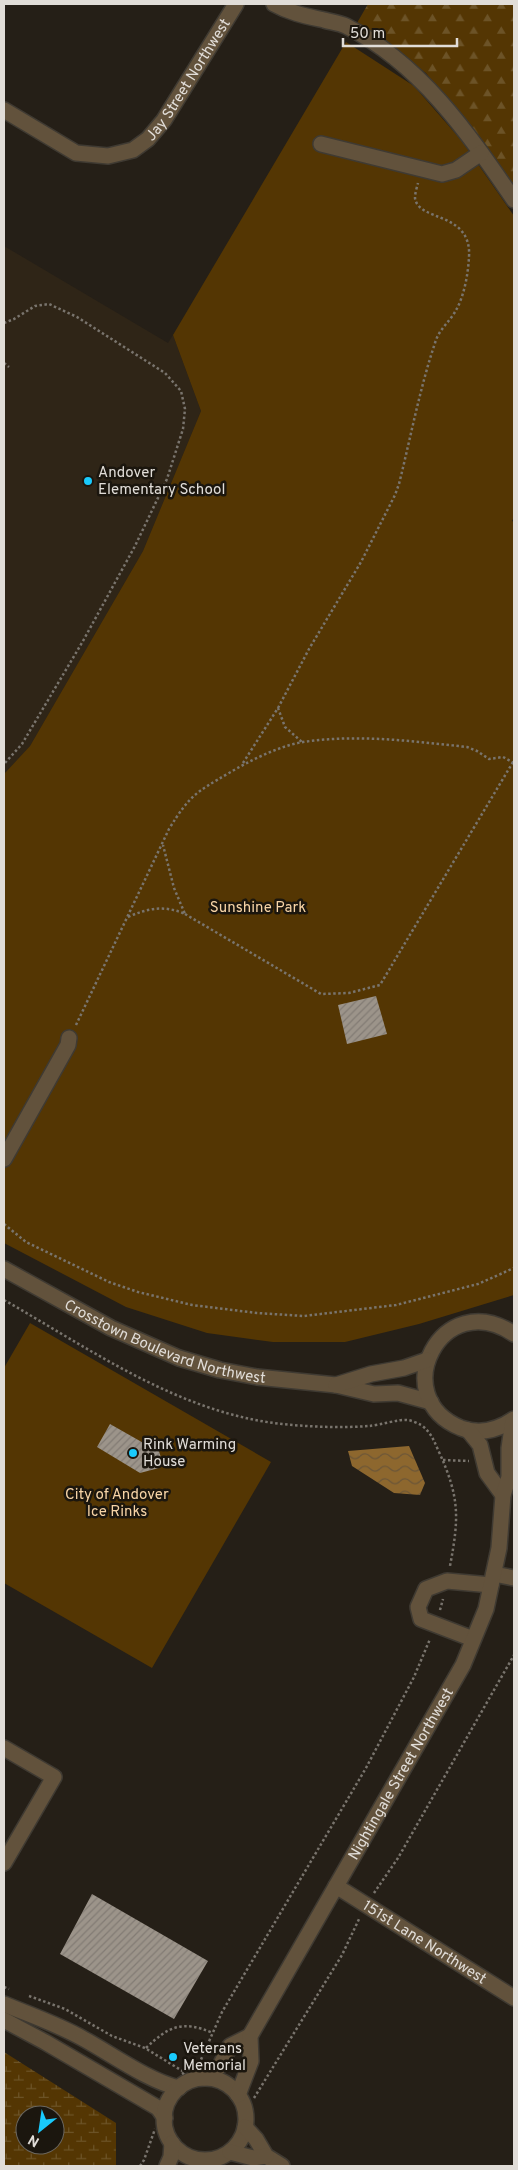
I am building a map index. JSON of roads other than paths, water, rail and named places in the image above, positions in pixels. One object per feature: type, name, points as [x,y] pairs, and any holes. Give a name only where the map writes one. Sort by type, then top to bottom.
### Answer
[{"type":"street","name":"Jay Street Northwest","points":[[4,110],[76,153],[108,156],[133,150],[148,140],[164,120],[236,4]]},
{"type":"street","points":[[274,4],[289,12],[344,25],[383,48],[416,75],[446,108],[482,153],[514,200]]},
{"type":"street","points":[[321,144],[442,174],[449,173],[482,153]]},
{"type":"street","points":[[4,1159],[68,1046],[69,1038]]},
{"type":"street","name":"Crosstown Boulevard Northwest","points":[[4,1269],[111,1328],[179,1358],[220,1370],[257,1377],[336,1385],[374,1394],[398,1393],[431,1402]]},
{"type":"street","points":[[510,1328],[484,1321],[465,1323],[448,1331],[435,1344],[427,1360],[424,1379],[431,1402],[438,1412],[451,1424],[468,1430],[485,1432],[502,1427],[514,1420]]},
{"type":"street","name":"Crosstown Boulevard Northwest","points":[[336,1385],[371,1374],[404,1368],[427,1360]]},
{"type":"street","name":"Nightingale Street Northwest","points":[[179,2088],[191,2081],[205,2078],[220,2066],[230,2046],[250,2036],[463,1665],[486,1609],[499,1548],[503,1494],[509,1477],[509,1448],[514,1420]]},
{"type":"street","points":[[468,1430],[480,1445],[487,1473],[503,1494]]},
{"type":"street","points":[[473,1639],[421,1619],[418,1607],[426,1588],[447,1581],[514,1578]]},
{"type":"street","points":[[4,1748],[54,1777],[4,1863]]},
{"type":"street","name":"151st Lane Northwest","points":[[336,1886],[514,1998]]},
{"type":"street","points":[[4,2004],[33,2014],[72,2033],[162,2083],[179,2088],[169,2099],[165,2126],[172,2143],[198,2163],[219,2158],[230,2152],[239,2143],[246,2118],[244,2099],[251,2061],[250,2036]]},
{"type":"street","points":[[4,2020],[158,2108],[165,2118]]},
{"type":"street","points":[[205,2078],[217,2080],[229,2086],[244,2099]]},
{"type":"street","points":[[245,2127],[256,2139],[266,2156],[282,2166]]},
{"type":"street","points":[[167,2166],[171,2157],[172,2143]]},
{"type":"street","points":[[230,2152],[253,2158],[266,2156]]},
{"type":"water","points":[[409,1446],[425,1483],[420,1495],[394,1493],[352,1466],[348,1451]]},
{"type":"place","name":"Andover Elementary School","points":[[88,481]]},
{"type":"place","name":"Rink Warming House","points":[[133,1453]]},
{"type":"place","name":"Veterans Memorial","points":[[173,2057]]},
{"type":"park label","name":"Sunshine Park","points":[[258,907]]},
{"type":"park label","name":"City of Andover Ice Rinks","points":[[117,1502]]}]
